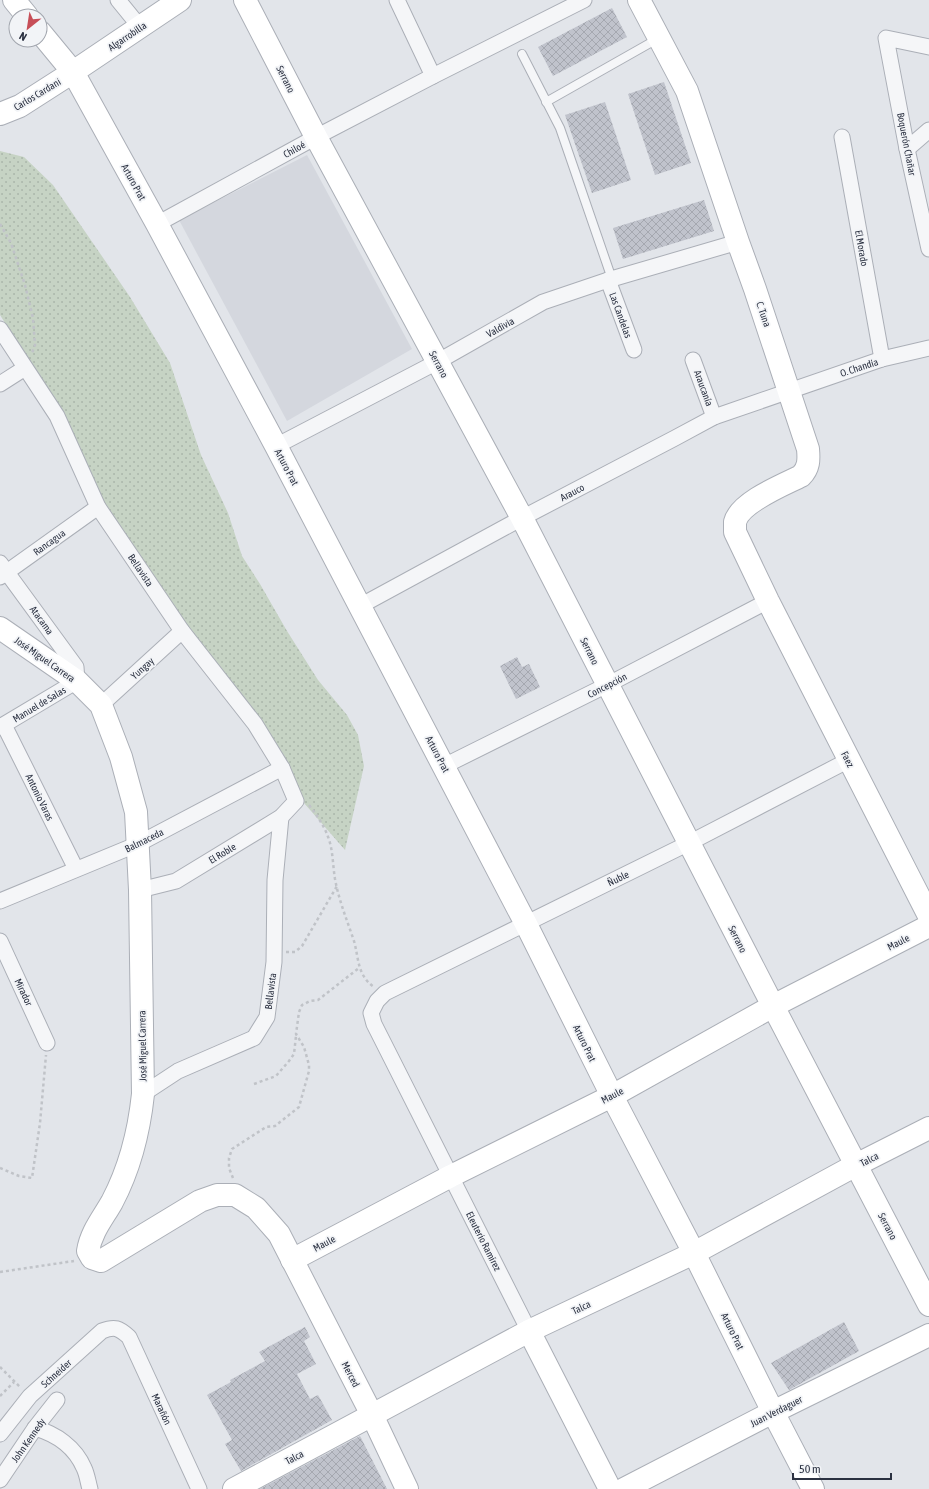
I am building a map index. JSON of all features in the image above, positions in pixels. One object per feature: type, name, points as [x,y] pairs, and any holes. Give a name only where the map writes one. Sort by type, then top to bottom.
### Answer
[{"type":"main road","points":[[14,0],[20,8]]},
{"type":"main road","name":"Algarrobilla","points":[[73,72],[180,0]]},
{"type":"main road","name":"Serrano","points":[[245,0],[316,137],[522,518],[773,1006],[929,1305]]},
{"type":"main road","name":"C. Tuna","points":[[639,0],[687,91],[808,449],[808,466],[801,476],[751,502],[741,512],[735,522],[735,532],[768,601]]},
{"type":"main road","name":"Arturo Prat","points":[[48,42],[73,72],[157,224],[276,446],[526,924],[612,1096],[694,1253],[813,1489]]},
{"type":"main road","name":"Carlos Cardani","points":[[0,114],[20,106],[73,72]]},
{"type":"main road","name":"Faez","points":[[768,601],[929,916]]},
{"type":"main road","name":"José Miguel Carrera","points":[[0,628],[77,681],[101,705],[122,758],[136,812],[140,890],[143,1094],[140,1118],[131,1157],[112,1201],[89,1241],[88,1251],[92,1258]]},
{"type":"main road","name":"Maule","points":[[292,1260],[451,1176],[612,1096],[773,1006],[929,926]]},
{"type":"main road","name":"Talca","points":[[234,1489],[529,1331],[694,1253],[856,1165],[929,1128]]},
{"type":"main road","points":[[92,1258],[101,1261],[112,1256],[200,1201],[217,1195],[235,1195],[256,1208],[279,1234],[292,1260]]},
{"type":"main road","name":"Merced","points":[[292,1260],[372,1415],[407,1489]]},
{"type":"main road","name":"Eleuterio Ramírez","points":[[529,1331],[610,1489]]},
{"type":"main road","name":"Juan Verdaguer","points":[[624,1489],[773,1412],[929,1335]]},
{"type":"street","points":[[118,0],[140,28]]},
{"type":"street","points":[[397,0],[433,76]]},
{"type":"street","name":"Chiloé","points":[[157,224],[316,137],[584,0]]},
{"type":"street","name":"Boquerón Chañar","points":[[929,47],[886,38],[908,149],[923,188],[929,248]]},
{"type":"street","points":[[908,149],[929,130]]},
{"type":"street","name":"El Morado","points":[[842,137],[882,359]]},
{"type":"street","name":"Valdivia","points":[[276,446],[437,362],[543,302],[610,279],[738,242]]},
{"type":"street","name":"Las Candelas","points":[[610,279],[634,350]]},
{"type":"street","name":"Bellavista","points":[[0,328],[57,416],[98,507],[182,631],[255,724],[302,802]]},
{"type":"street","name":"O. Chandía","points":[[789,390],[882,359],[929,348]]},
{"type":"street","name":"Araucanía","points":[[694,360],[714,416]]},
{"type":"street","points":[[0,384],[25,368]]},
{"type":"street","name":"Arauco","points":[[360,606],[522,518],[676,438],[714,416],[789,390]]},
{"type":"street","name":"Rancagua","points":[[2,571],[98,507]]},
{"type":"street","name":"Atacama","points":[[2,571],[76,667],[77,681]]},
{"type":"street","name":"Concepción","points":[[444,766],[608,685],[768,601]]},
{"type":"street","name":"Yungay","points":[[101,705],[182,631]]},
{"type":"street","name":"Manuel de Salas","points":[[2,726],[77,681]]},
{"type":"street","name":"Antonio Varas","points":[[2,726],[76,869]]},
{"type":"street","name":"Ñuble","points":[[385,993],[690,843],[849,760]]},
{"type":"street","name":"Balmaceda","points":[[0,901],[138,844],[282,768]]},
{"type":"street","name":"El Roble","points":[[140,890],[176,881],[281,817],[302,802]]},
{"type":"street","name":"Bellavista","points":[[143,1094],[178,1071],[254,1038],[267,1017],[274,962],[275,880],[281,817]]},
{"type":"street","name":"Mirador","points":[[0,941],[47,1043]]},
{"type":"street","name":"Eleuterio Ramírez","points":[[385,993],[377,1001],[371,1014],[374,1024],[529,1331]]},
{"type":"street","name":"Schneider","points":[[0,1434],[30,1396],[102,1331],[110,1328],[116,1328],[122,1331]]},
{"type":"street","name":"Marañón","points":[[122,1331],[129,1337],[198,1489]]},
{"type":"street","name":"John Kennedy","points":[[0,1480],[35,1428],[57,1400]]},
{"type":"street","points":[[35,1428],[59,1438],[78,1457],[85,1468],[90,1489]]},
{"type":"lane","points":[[546,102],[659,38]]},
{"type":"lane","points":[[522,54],[560,128],[610,279]]},
{"type":"path","points":[[0,224],[11,243],[25,285],[33,318],[35,345],[25,368]]},
{"type":"path","points":[[302,802],[321,821],[330,842],[343,913],[354,942],[359,968],[367,982],[385,993]]},
{"type":"path","points":[[282,952],[295,952],[302,946],[337,886]]},
{"type":"path","points":[[254,1084],[276,1076],[294,1054],[299,1012],[302,1005],[310,1001],[318,1000],[359,968]]},
{"type":"path","points":[[235,1195],[236,1186],[229,1168],[229,1158],[232,1149],[266,1127],[275,1126],[299,1107],[309,1071],[309,1065],[304,1047],[296,1034]]},
{"type":"path","points":[[0,1168],[19,1176],[32,1178],[40,1124],[47,1043]]},
{"type":"path","points":[[0,1272],[92,1258]]},
{"type":"path","points":[[0,1368],[30,1396]]},
{"type":"path","points":[[0,1396],[14,1382]]},
{"type":"shaded area","points":[[307,155],[412,349],[287,421],[179,220]]},
{"type":"green space","points":[[0,151],[24,157],[53,185],[130,297],[170,363],[201,455],[228,513],[242,556],[318,680],[347,715],[358,735],[364,766],[345,850],[304,803],[288,765],[261,720],[188,626],[104,503],[31,364],[0,315]]},
{"type":"building","points":[[612,8],[627,37],[553,76],[538,47]]},
{"type":"building","points":[[664,82],[691,163],[655,175],[628,94]]},
{"type":"building","points":[[605,102],[631,180],[592,193],[565,115]]},
{"type":"building","points":[[704,200],[714,231],[623,259],[613,228]]},
{"type":"building","points":[[517,657],[522,667],[529,664],[540,687],[516,699],[500,666]]},
{"type":"building","points":[[844,1322],[859,1351],[789,1390],[771,1363]]},
{"type":"building","points":[[305,1327],[310,1337],[304,1341],[316,1364],[297,1374],[310,1399],[318,1395],[332,1420],[241,1471],[225,1444],[232,1440],[207,1395],[231,1382],[230,1380],[265,1361],[259,1352]]},
{"type":"building","points":[[360,1436],[387,1489],[260,1489]]}]
